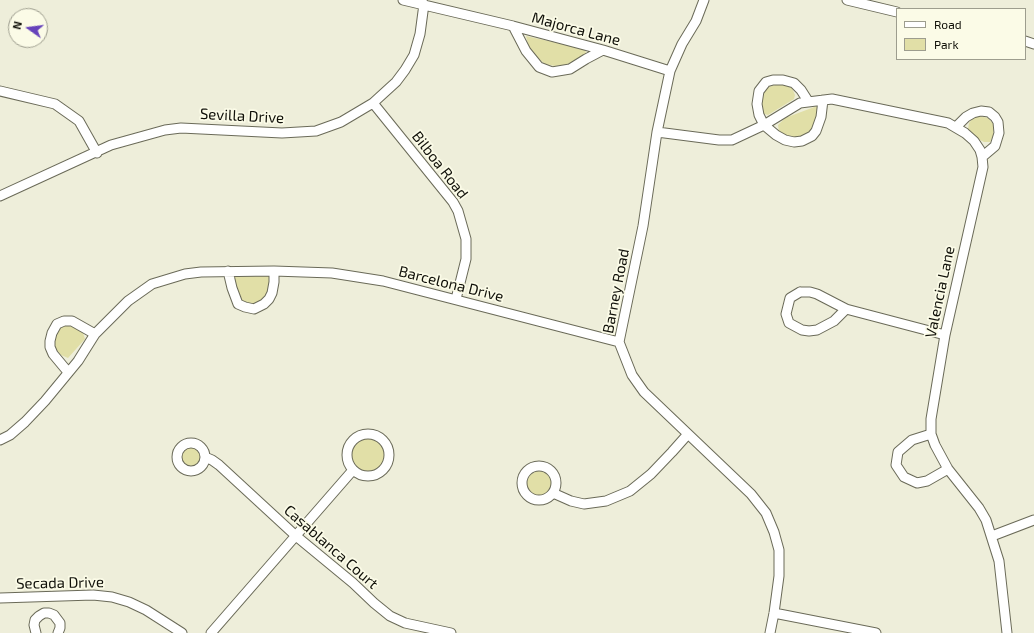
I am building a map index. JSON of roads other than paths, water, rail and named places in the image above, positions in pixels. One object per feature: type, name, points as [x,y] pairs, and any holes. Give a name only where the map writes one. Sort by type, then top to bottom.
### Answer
[{"type":"street","name":"Majorca Lane","points":[[403,0],[513,26],[603,50],[670,71]]},
{"type":"street","name":"Barney Road","points":[[704,0],[696,21],[682,44],[670,71],[657,132],[643,226],[619,342],[632,375],[644,392],[751,494],[766,513],[774,532],[779,550],[779,576],[770,633]]},
{"type":"street","points":[[848,0],[896,12]]},
{"type":"street","name":"Sevilla Drive","points":[[0,196],[111,145],[165,130],[181,128],[282,133],[316,131],[341,122],[373,103],[396,82],[406,70],[414,54],[420,34],[424,4]]},
{"type":"street","points":[[513,26],[526,51],[539,67],[552,72],[570,69],[603,50]]},
{"type":"street","points":[[808,101],[801,90],[794,83],[783,80],[766,82],[759,91],[759,115],[764,125],[776,135],[785,140],[794,142],[802,141],[812,136],[816,131],[821,117],[823,100]]},
{"type":"street","points":[[0,91],[55,104],[79,121],[97,152]]},
{"type":"street","points":[[657,132],[719,140],[732,140],[764,125],[800,103],[808,101],[832,100],[948,123],[965,133],[974,141],[980,150],[982,158],[995,146],[999,133],[998,122],[989,112],[977,112],[966,117],[956,127]]},
{"type":"street","name":"Bilboa Road","points":[[373,103],[453,202],[458,211],[466,238],[466,259],[456,299]]},
{"type":"street","name":"Valencia Lane","points":[[982,158],[983,167],[944,335],[931,419],[931,434],[935,445],[948,469],[986,520],[999,560],[1007,633]]},
{"type":"street","points":[[228,271],[238,304],[254,309],[270,299],[274,282],[274,271]]},
{"type":"street","name":"Barcelona Drive","points":[[0,440],[25,422],[45,401],[78,361],[95,334],[128,301],[152,284],[185,274],[228,271],[332,273],[375,280],[456,299],[619,342]]},
{"type":"street","points":[[846,309],[834,321],[817,330],[809,331],[796,328],[789,323],[786,314],[790,298],[800,292],[810,292],[846,309],[944,335]]},
{"type":"street","points":[[68,372],[53,354],[50,347],[52,332],[57,324],[64,321],[72,321],[95,334]]},
{"type":"street","points":[[364,433],[373,434],[382,438],[389,450],[389,460],[384,468],[376,474],[367,476],[353,470],[348,463],[346,453],[352,440],[364,433]]},
{"type":"street","points":[[553,493],[571,501],[584,504],[595,504],[612,499],[630,491],[651,474],[688,434]]},
{"type":"street","points":[[931,434],[912,440],[898,452],[896,465],[904,477],[917,483],[927,481],[948,469]]},
{"type":"street","name":"Casablanca Court","points":[[205,457],[219,465],[296,536],[390,616],[405,623],[451,633]]},
{"type":"street","points":[[211,633],[353,470]]},
{"type":"street","points":[[992,536],[1034,520]]},
{"type":"street","name":"Secada Drive","points":[[0,598],[93,595],[112,597],[129,602],[146,610],[182,633]]},
{"type":"street","points":[[48,596],[49,613]]},
{"type":"street","points":[[36,633],[34,625],[35,620],[44,613],[54,615],[60,623],[58,633]]},
{"type":"street","points":[[774,613],[876,633]]}]
